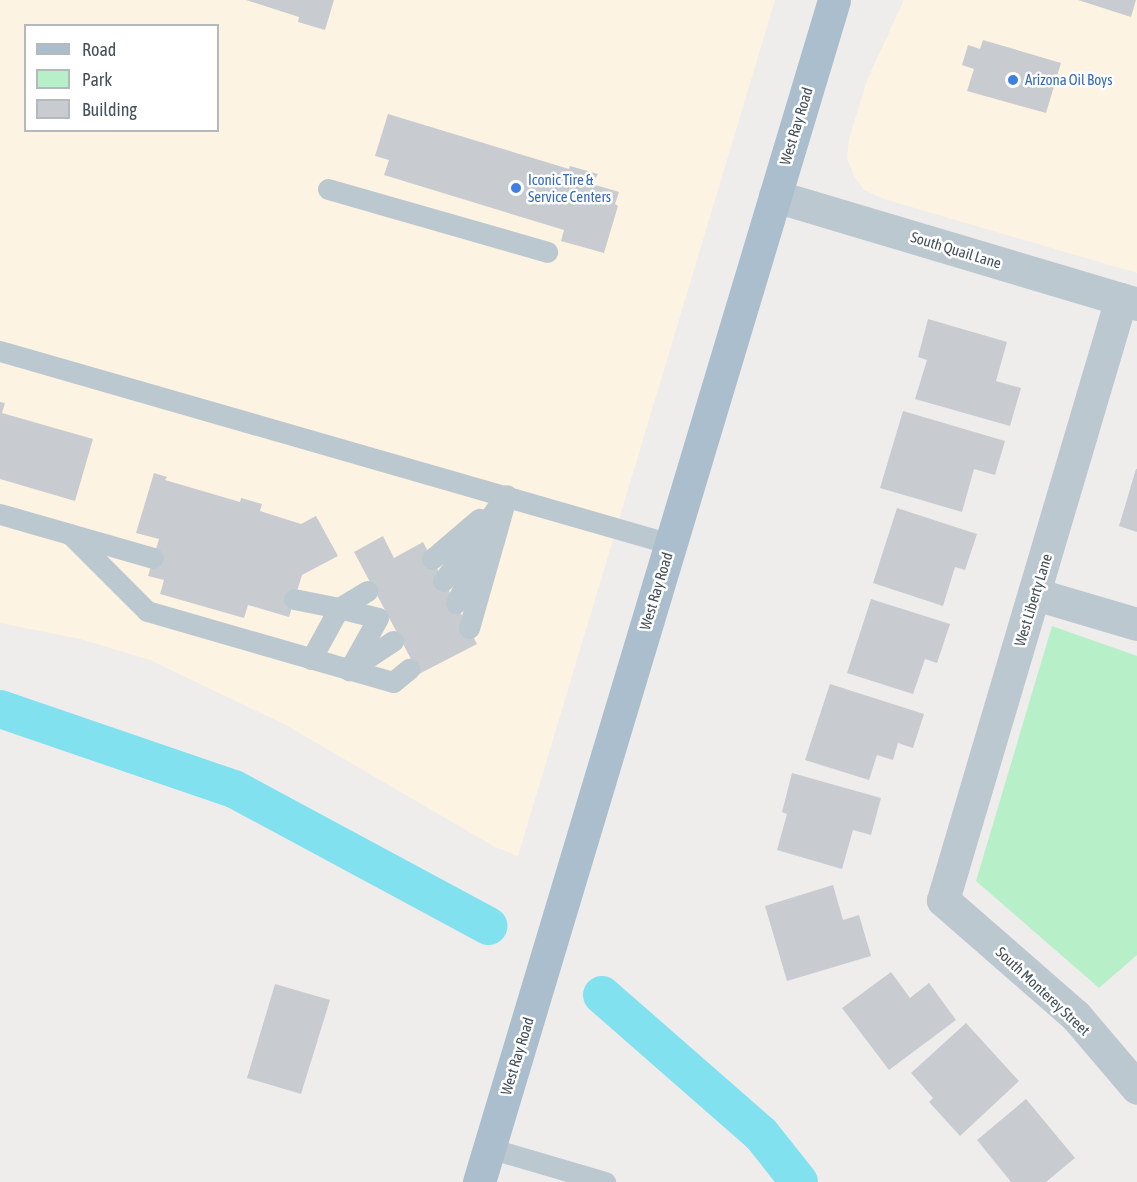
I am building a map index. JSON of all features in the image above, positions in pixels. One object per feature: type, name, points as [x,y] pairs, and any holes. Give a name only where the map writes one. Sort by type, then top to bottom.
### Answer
[{"type":"main road","name":"West Ray Road","points":[[479,1182],[834,0]]},
{"type":"street","name":"South Quail Lane","points":[[775,196],[1129,301]]},
{"type":"street","name":"West Liberty Lane","points":[[943,900],[1035,594],[1129,301]]},
{"type":"street","points":[[1035,594],[1137,624]]},
{"type":"street","name":"South Monterey Street","points":[[943,900],[1076,1016],[1137,1088]]},
{"type":"lane","points":[[328,189],[547,252]]},
{"type":"lane","points":[[0,351],[671,543]]},
{"type":"lane","points":[[432,559],[507,495]]},
{"type":"lane","points":[[443,580],[507,495]]},
{"type":"lane","points":[[456,603],[507,495]]},
{"type":"lane","points":[[469,628],[507,495]]},
{"type":"lane","points":[[0,514],[153,558]]},
{"type":"lane","points":[[70,534],[147,611],[393,682],[409,669]]},
{"type":"lane","points":[[311,659],[339,608],[367,591]]},
{"type":"lane","points":[[294,599],[378,618],[349,670]]},
{"type":"lane","points":[[349,670],[393,641]]},
{"type":"lane","points":[[489,1148],[604,1182]]},
{"type":"shaded area","points":[[0,0],[775,0],[518,856],[495,847],[284,724],[150,660],[80,639],[0,623]]},
{"type":"shaded area","points":[[904,0],[1137,0],[1137,273],[884,199],[864,190],[854,176],[847,158],[849,139],[867,80]]},
{"type":"green space","points":[[1052,626],[1137,656],[1137,955],[1099,988],[976,881]]},
{"type":"building","points":[[246,0],[334,0],[325,30],[298,22],[299,17]]},
{"type":"building","points":[[1078,0],[1136,0],[1131,17]]},
{"type":"building","name":"Arizona Oil Boys","points":[[983,40],[1061,63],[1046,113],[967,91],[974,69],[962,65],[968,45],[980,49]]},
{"type":"building","name":"Iconic Tire & Service Centers","points":[[388,114],[569,169],[570,166],[598,174],[592,184],[619,192],[615,204],[618,206],[604,253],[561,241],[564,230],[384,175],[389,160],[375,156]]},
{"type":"building","points":[[928,319],[1007,342],[996,381],[1021,388],[1010,426],[915,399],[927,360],[918,357]]},
{"type":"building","points":[[0,402],[5,403],[2,413],[93,439],[75,501],[0,479]]},
{"type":"building","points":[[903,411],[1005,441],[995,475],[974,469],[962,512],[880,488]]},
{"type":"building","points":[[1137,469],[1137,532],[1119,526]]},
{"type":"building","points":[[154,473],[167,477],[165,480],[240,502],[241,498],[262,504],[260,511],[301,524],[316,516],[338,556],[302,575],[289,617],[248,605],[244,618],[160,594],[164,580],[148,576],[159,539],[136,533]]},
{"type":"building","points":[[897,508],[977,534],[965,570],[955,567],[943,606],[873,583]]},
{"type":"building","points":[[383,536],[394,558],[423,542],[477,644],[419,674],[354,552]]},
{"type":"building","points":[[871,599],[950,624],[937,663],[925,659],[913,694],[847,673]]},
{"type":"building","points":[[830,684],[924,714],[913,748],[898,743],[893,760],[877,755],[869,780],[805,760]]},
{"type":"building","points":[[792,773],[881,798],[871,835],[853,830],[842,869],[777,850],[787,814],[782,812]]},
{"type":"building","points":[[833,885],[843,920],[859,915],[871,956],[787,981],[765,906]]},
{"type":"building","points":[[891,972],[910,998],[929,983],[956,1020],[889,1070],[842,1008]]},
{"type":"building","points":[[275,984],[330,1000],[301,1094],[247,1078]]},
{"type":"building","points":[[966,1023],[1019,1081],[960,1136],[929,1102],[933,1098],[911,1073]]},
{"type":"building","points":[[1026,1099],[1075,1158],[1046,1182],[1011,1182],[977,1140]]},
{"type":"waterway","points":[[0,709],[234,789],[488,926]]},
{"type":"waterway","points":[[602,995],[761,1134],[799,1182]]},
{"type":"place","name":"Arizona Oil Boys","points":[[1013,80]]},
{"type":"place","name":"Iconic Tire & Service Centers","points":[[516,188]]}]
